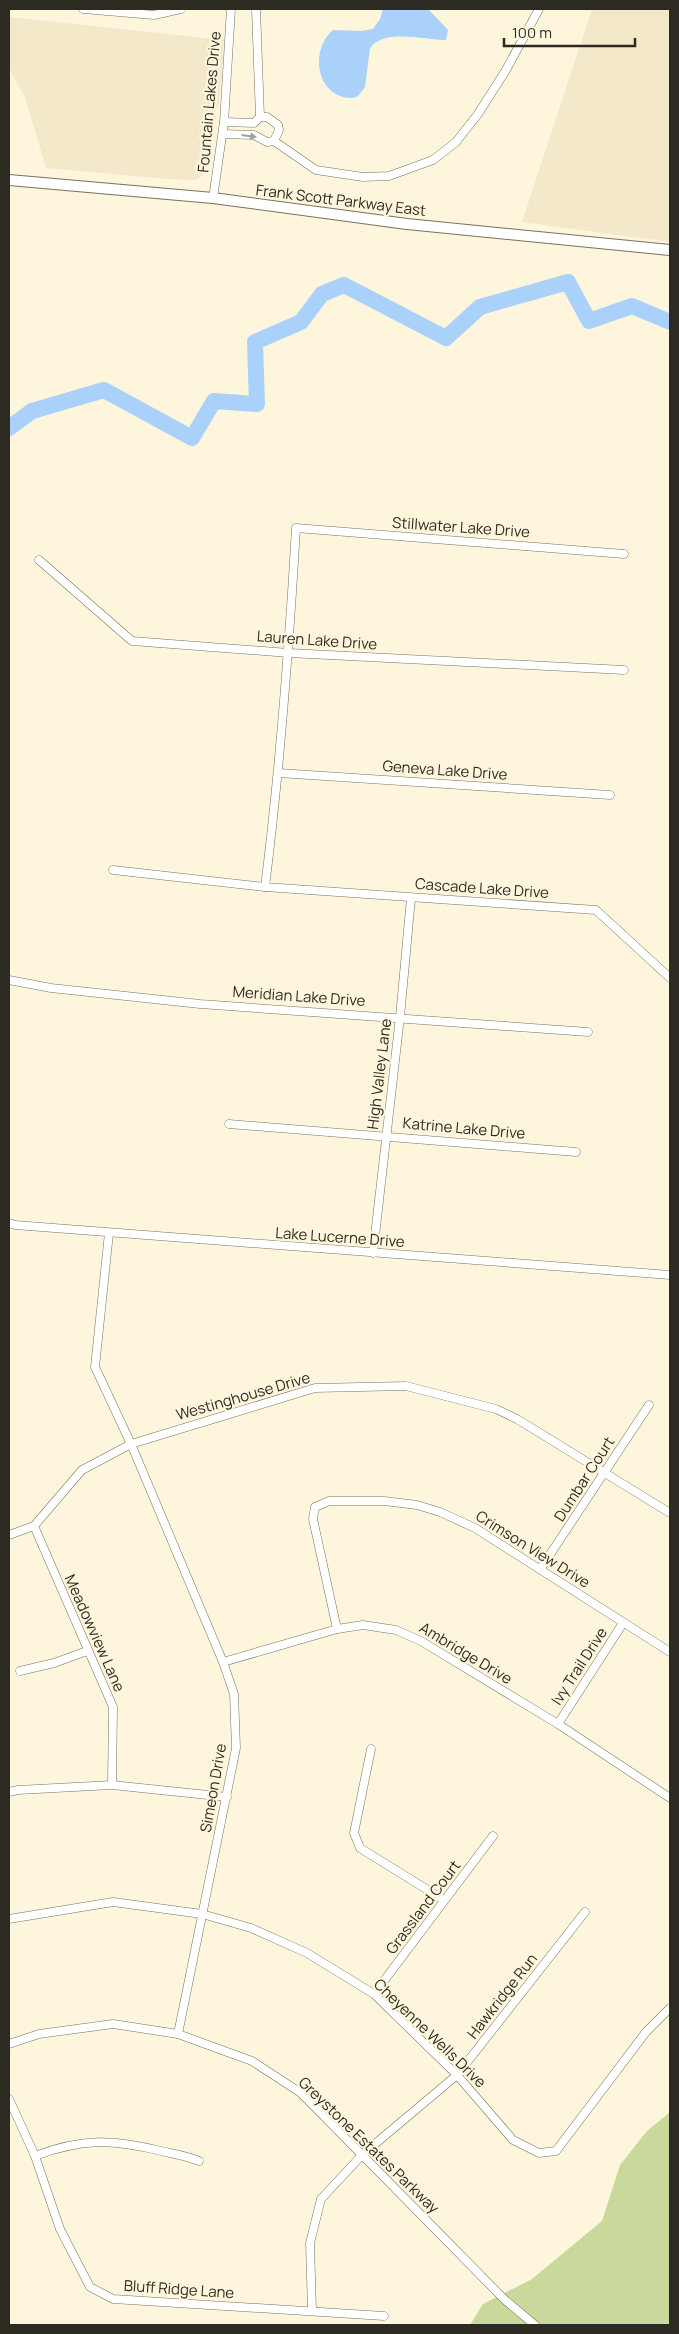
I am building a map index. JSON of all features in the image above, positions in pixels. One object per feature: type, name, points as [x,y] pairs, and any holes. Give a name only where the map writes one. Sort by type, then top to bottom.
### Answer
[{"type":"main road","name":"Frank Scott Parkway East","points":[[9,180],[213,198],[407,224],[670,250]]},
{"type":"street","points":[[83,9],[154,15],[181,9]]},
{"type":"street","name":"Fountain Lakes Drive","points":[[213,198],[223,134],[232,9]]},
{"type":"street","points":[[256,9],[260,117]]},
{"type":"street","points":[[223,134],[254,135],[267,142],[274,141],[316,170],[363,177],[389,176],[433,160],[456,142],[478,114],[506,70],[538,9]]},
{"type":"street","points":[[224,122],[254,122],[260,117],[267,117],[278,125],[279,130],[274,141]]},
{"type":"street","name":"Stillwater Lake Drive","points":[[289,653],[296,528],[624,554]]},
{"type":"street","name":"Lauren Lake Drive","points":[[39,560],[132,641],[289,653],[624,670]]},
{"type":"street","points":[[265,887],[279,773],[289,653]]},
{"type":"street","name":"Geneva Lake Drive","points":[[279,773],[610,795]]},
{"type":"street","name":"Cascade Lake Drive","points":[[113,870],[265,887],[596,910],[670,978]]},
{"type":"street","name":"High Valley Lane","points":[[373,1253],[400,1017],[411,898]]},
{"type":"street","name":"Meridian Lake Drive","points":[[9,980],[51,988],[200,1004],[588,1032]]},
{"type":"street","name":"Katrine Lake Drive","points":[[230,1124],[576,1152]]},
{"type":"street","name":"Lake Lucerne Drive","points":[[9,1223],[109,1233],[670,1275]]},
{"type":"street","name":"Simeon Drive","points":[[109,1233],[95,1368],[131,1444],[223,1662],[234,1694],[236,1748],[178,2034]]},
{"type":"street","name":"Westinghouse Drive","points":[[9,1535],[34,1526],[82,1470],[131,1444],[315,1388],[406,1386],[496,1409],[517,1419],[605,1472],[670,1514]]},
{"type":"street","name":"Dumbar Court","points":[[541,1568],[649,1405]]},
{"type":"street","name":"Crimson View Drive","points":[[337,1629],[313,1519],[315,1507],[329,1501],[384,1501],[440,1512],[475,1528],[541,1568],[670,1652]]},
{"type":"street","name":"Meadowview Lane","points":[[34,1526],[113,1707],[112,1785]]},
{"type":"street","name":"Ivy Trail Drive","points":[[558,1724],[623,1622]]},
{"type":"street","name":"Ambridge Drive","points":[[223,1662],[337,1629],[368,1626],[410,1635],[558,1724],[670,1798]]},
{"type":"street","points":[[20,1671],[54,1663],[87,1651]]},
{"type":"street","points":[[371,1750],[354,1833],[360,1848],[444,1900]]},
{"type":"street","points":[[9,1792],[112,1785],[227,1797]]},
{"type":"street","name":"Grassland Court","points":[[374,1994],[494,1836]]},
{"type":"street","name":"Cheyenne Wells Drive","points":[[9,1919],[113,1902],[202,1914],[251,1928],[307,1953],[374,1994],[457,2075],[513,2140],[540,2153],[556,2151],[646,2032],[670,2008]]},
{"type":"street","name":"Hawkridge Run","points":[[312,2311],[310,2243],[321,2199],[362,2154],[457,2075],[585,1912]]},
{"type":"street","name":"Greystone Estates Parkway","points":[[9,2044],[39,2034],[113,2024],[178,2034],[252,2062],[301,2094],[505,2300],[535,2325]]},
{"type":"street","name":"Bluff Ridge Lane","points":[[9,2099],[36,2156],[60,2229],[90,2287],[113,2299],[384,2316]]},
{"type":"street","points":[[36,2156],[63,2146],[109,2141],[136,2145],[199,2161]]},
{"type":"shaded area","points":[[592,9],[670,9],[670,242],[522,222]]},
{"type":"shaded area","points":[[9,17],[224,40],[219,104],[215,111],[206,169],[202,176],[196,180],[167,179],[46,168],[25,97],[9,69]]},
{"type":"green space","points":[[670,2112],[670,2325],[470,2325],[483,2304],[532,2279],[602,2221],[620,2165],[647,2131]]},
{"type":"water","points":[[383,9],[428,9],[448,30],[446,40],[405,36],[385,38],[376,42],[370,48],[365,87],[358,96],[347,98],[333,93],[326,86],[319,67],[319,57],[326,37],[333,30],[362,31],[373,29],[380,19]]},
{"type":"waterway","points":[[9,428],[32,411],[104,390],[192,438],[214,401],[257,404],[255,342],[301,322],[322,294],[344,285],[446,338],[480,307],[568,282],[589,321],[632,306],[670,322]]}]
